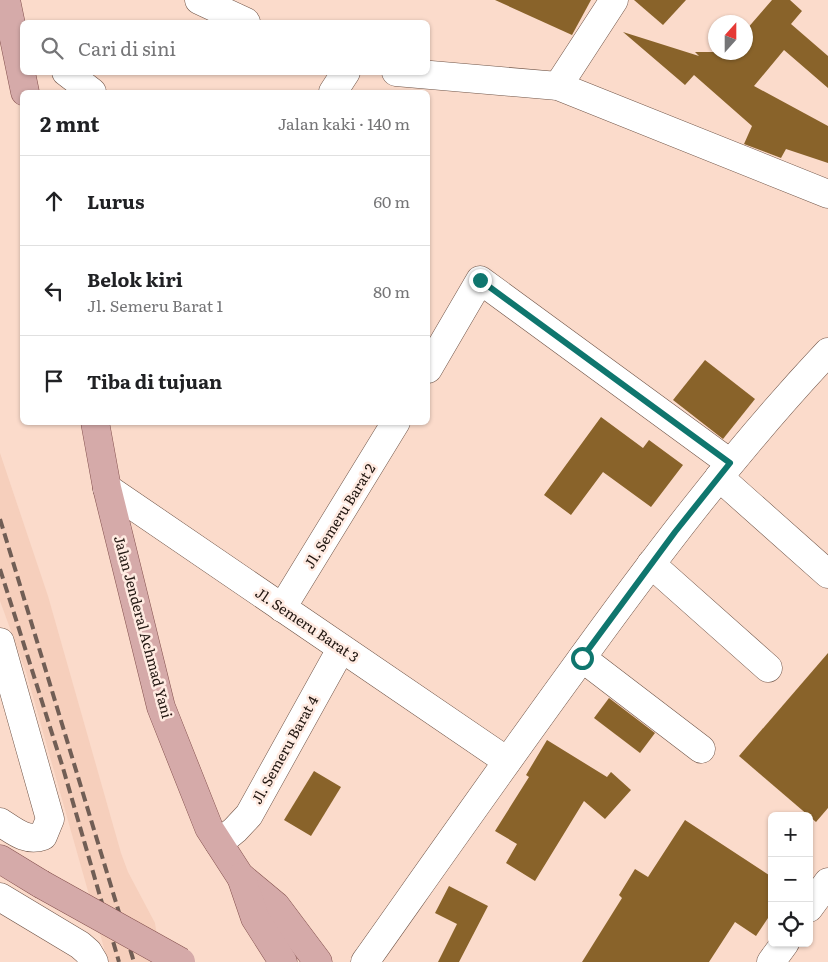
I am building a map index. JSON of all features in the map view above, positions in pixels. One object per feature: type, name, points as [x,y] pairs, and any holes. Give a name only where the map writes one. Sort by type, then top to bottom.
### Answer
[{"type":"main road","points":[[10,18],[20,67]]},
{"type":"main road","points":[[22,75],[25,90]]},
{"type":"main road","name":"Jalan Jenderal Achmad Yani","points":[[96,425],[107,488],[161,707],[210,828],[240,876],[255,918],[283,962]]},
{"type":"main road","points":[[0,859],[181,962]]},
{"type":"main road","name":"Jalan Jenderal Achmad Yani","points":[[240,876],[276,906],[318,962]]},
{"type":"street","points":[[558,86],[614,0]]},
{"type":"street","points":[[216,4],[243,20]]},
{"type":"street","points":[[70,75],[89,90]]},
{"type":"street","points":[[334,90],[344,75]]},
{"type":"street","points":[[430,75],[558,86],[828,194]]},
{"type":"street","points":[[430,366],[480,280],[725,470],[828,574]]},
{"type":"street","points":[[365,962],[651,564],[788,394],[828,352]]},
{"type":"street","name":"Jl. Semeru Barat 2","points":[[282,608],[394,425]]},
{"type":"street","name":"Jl. Semeru Barat 3","points":[[107,488],[507,762]]},
{"type":"street","points":[[651,564],[768,668]]},
{"type":"street","points":[[0,642],[50,819],[43,836],[34,839],[24,837],[0,822]]},
{"type":"street","name":"Jl. Semeru Barat 4","points":[[219,843],[249,815],[341,649]]},
{"type":"street","points":[[582,658],[701,750]]},
{"type":"street","points":[[813,903],[828,882]]},
{"type":"street","points":[[0,897],[80,945],[88,952],[94,962]]},
{"type":"street","points":[[771,962],[782,947]]},
{"type":"shaded area","points":[[0,453],[48,596],[121,853],[128,872],[155,923],[161,962],[108,962],[26,672],[0,601]]},
{"type":"building","points":[[495,0],[591,0],[572,35]]},
{"type":"building","points":[[634,0],[686,0],[663,25]]},
{"type":"building","points":[[772,0],[790,0],[802,11],[791,24],[828,56],[828,88],[784,50],[754,86],[828,126],[828,163],[786,149],[781,158],[744,144],[752,126],[694,75],[685,85],[623,32],[699,56],[695,52],[708,52],[708,60],[753,60],[753,22]]},
{"type":"building","points":[[705,360],[755,399],[723,439],[673,400]]},
{"type":"building","points":[[601,417],[643,448],[649,440],[683,465],[651,507],[603,472],[571,515],[544,495]]},
{"type":"building","points":[[828,653],[828,808],[816,822],[813,819],[813,812],[804,812],[739,756]]},
{"type":"building","points":[[609,698],[655,733],[640,753],[594,718]]},
{"type":"building","points":[[547,740],[607,777],[611,772],[631,790],[605,819],[584,801],[535,881],[506,863],[517,844],[495,831],[529,777],[526,775]]},
{"type":"building","points":[[314,771],[341,787],[311,836],[284,820]]},
{"type":"building","points":[[685,820],[768,874],[768,918],[756,936],[735,922],[709,962],[582,962],[622,898],[619,895],[635,869],[648,877]]},
{"type":"building","points":[[449,886],[488,906],[459,962],[438,962],[457,924],[435,913]]},
{"type":"railway","points":[[0,519],[134,962]]},
{"type":"railway","points":[[0,569],[63,768],[119,962]]},
{"type":"route","points":[[480,280],[730,463],[675,532],[582,658]]}]
